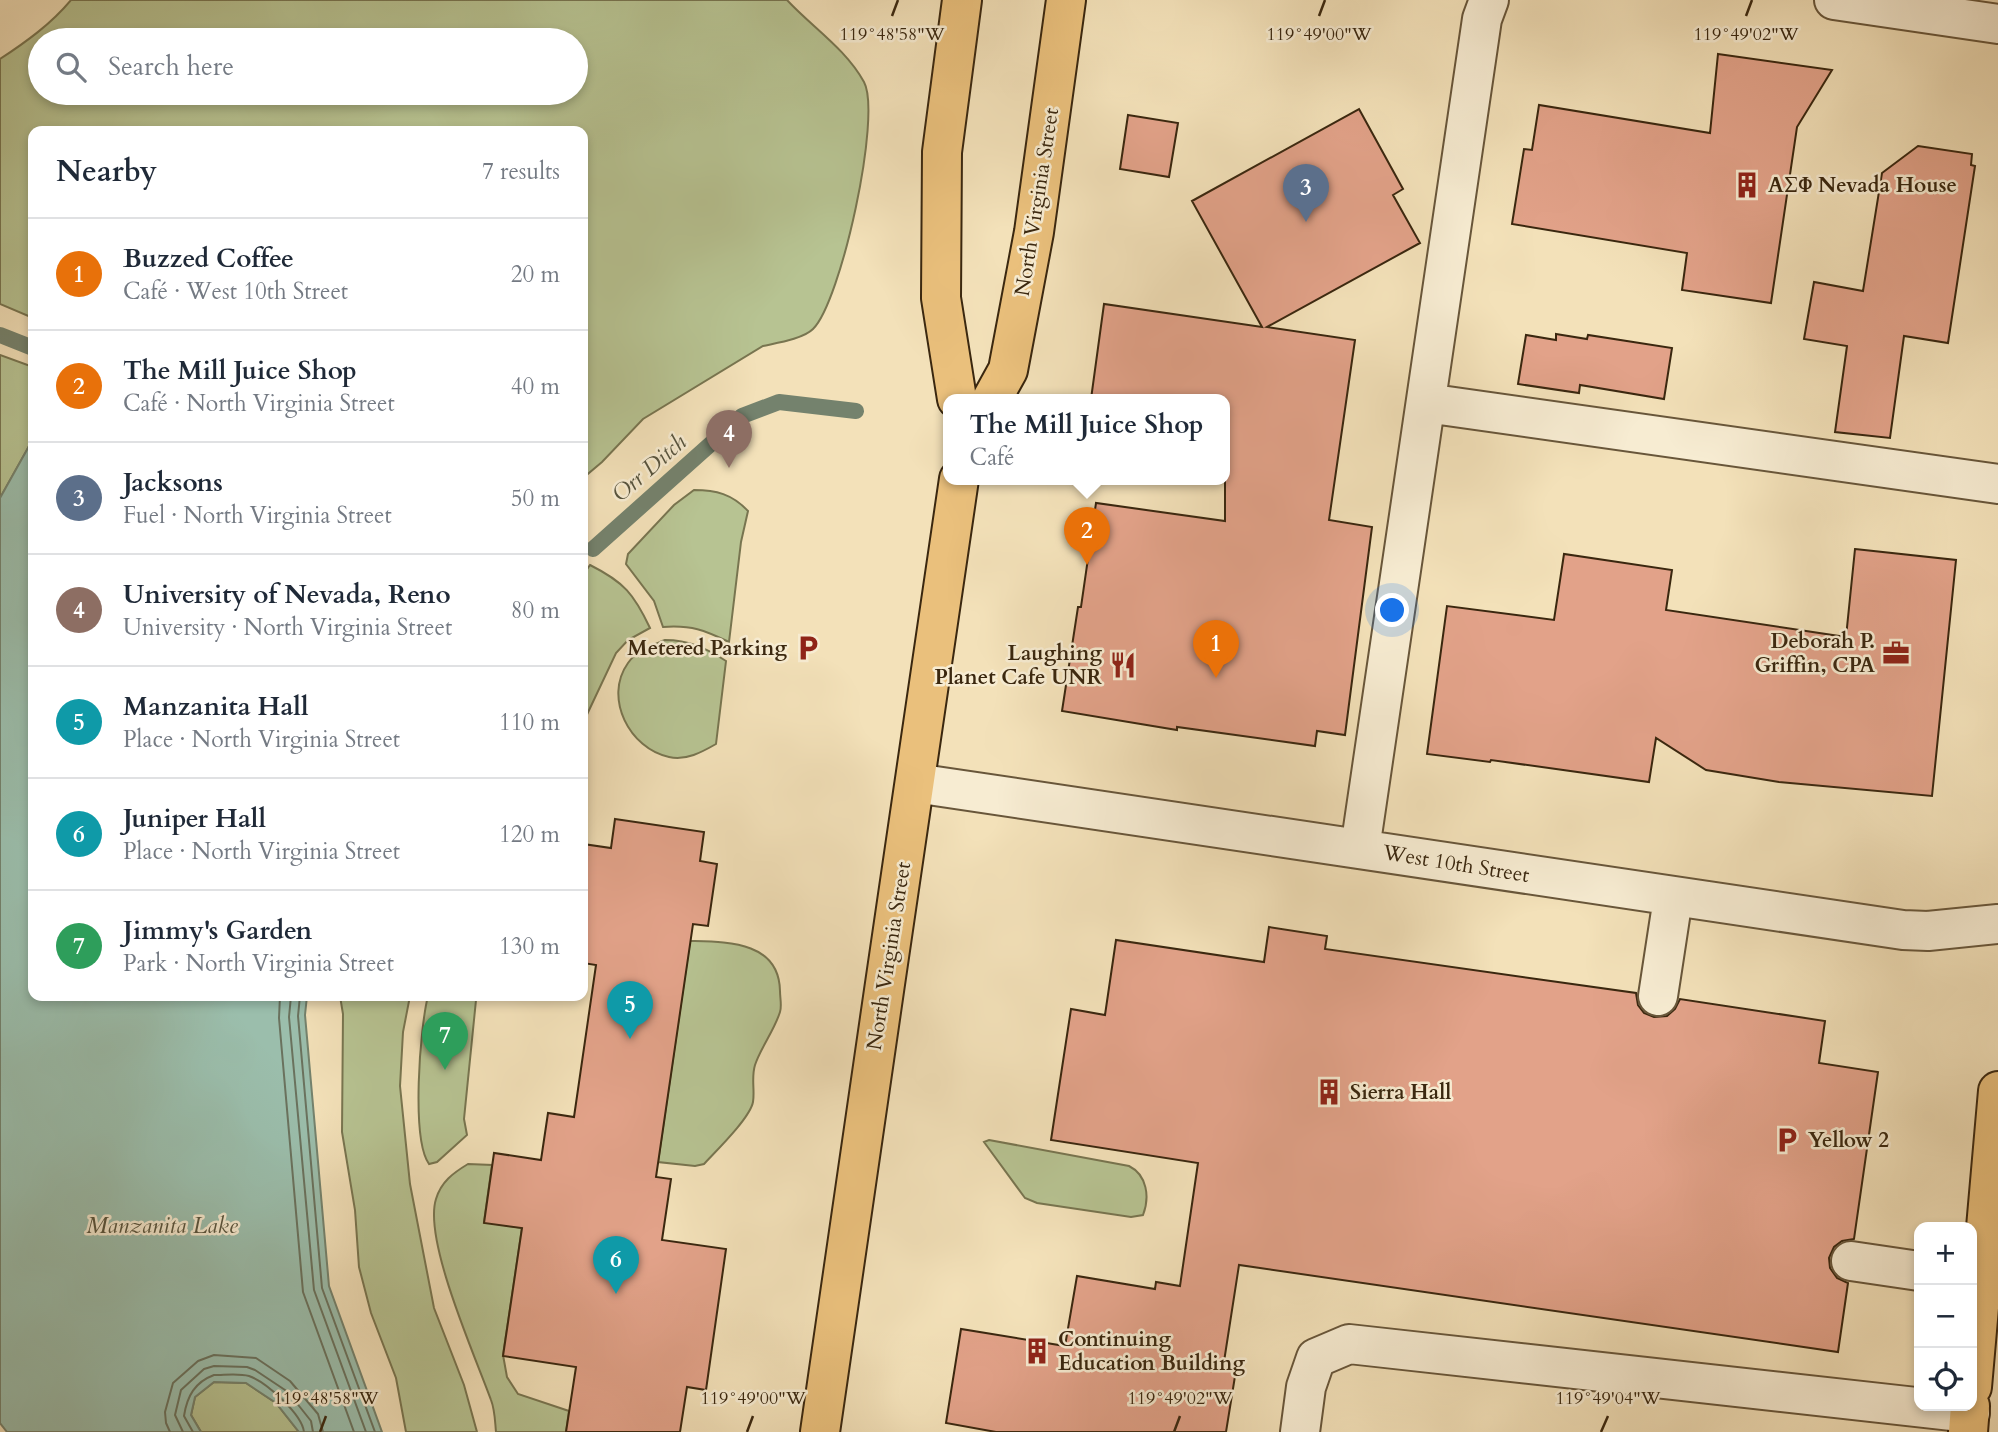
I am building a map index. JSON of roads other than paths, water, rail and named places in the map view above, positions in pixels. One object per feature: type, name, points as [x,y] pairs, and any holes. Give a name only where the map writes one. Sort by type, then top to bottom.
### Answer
[{"type":"main road","points":[[956,394],[941,298],[942,152],[962,0]]},
{"type":"main road","name":"North Virginia Street","points":[[995,394],[1008,370],[1034,232],[1066,0]]},
{"type":"main road","name":"North Virginia Street","points":[[820,1432],[958,485]]},
{"type":"main road","points":[[1977,1270],[1998,1091]]},
{"type":"main road","points":[[1973,1348],[1976,1285]]},
{"type":"street","points":[[1360,849],[1482,19],[1489,0]]},
{"type":"street","points":[[1834,0],[1998,24]]},
{"type":"street","points":[[1426,402],[1998,484]]},
{"type":"street","name":"West 10th Street","points":[[915,783],[1673,898],[1903,930],[1928,931],[1998,925]]},
{"type":"street","points":[[1658,996],[1673,898]]},
{"type":"street","points":[[1851,1261],[1914,1270]]},
{"type":"street","points":[[1300,1432],[1306,1387],[1316,1358],[1349,1343],[1914,1403]]},
{"type":"water","name":"Manzanita Lake","points":[[28,448],[28,1001],[306,1001],[305,1015],[329,1286],[382,1432],[299,1432],[276,1403],[246,1383],[214,1382],[195,1397],[191,1415],[201,1432],[7,1432],[0,1423],[0,498]]},
{"type":"waterway","name":"Orr Ditch","points":[[0,335],[28,346]]},
{"type":"waterway","name":"Orr Ditch","points":[[593,549],[742,416],[779,402],[856,411]]},
{"type":"place","name":"ΑΣΦ Nevada House","points":[[1747,185]]},
{"type":"place","name":"Jacksons","points":[[1306,222]]},
{"type":"place","name":"University of Nevada, Reno","points":[[729,468]]},
{"type":"place","name":"The Mill Juice Shop","points":[[1087,565]]},
{"type":"place","name":"Metered Parking","points":[[808,648]]},
{"type":"place","name":"Deborah P. Griffin, CPA","points":[[1896,653]]},
{"type":"place","name":"Laughing Planet Cafe UNR","points":[[1123,665]]},
{"type":"place","name":"Buzzed Coffee","points":[[1216,678]]},
{"type":"place","name":"Manzanita Hall","points":[[630,1039]]},
{"type":"place","name":"Jimmy's Garden","points":[[445,1070]]},
{"type":"place","name":"Sierra Hall","points":[[1329,1092]]},
{"type":"place","name":"Yellow 2","points":[[1787,1140]]},
{"type":"place","name":"Juniper Hall","points":[[616,1294]]},
{"type":"place","name":"Continuing Education Building","points":[[1037,1351]]}]
